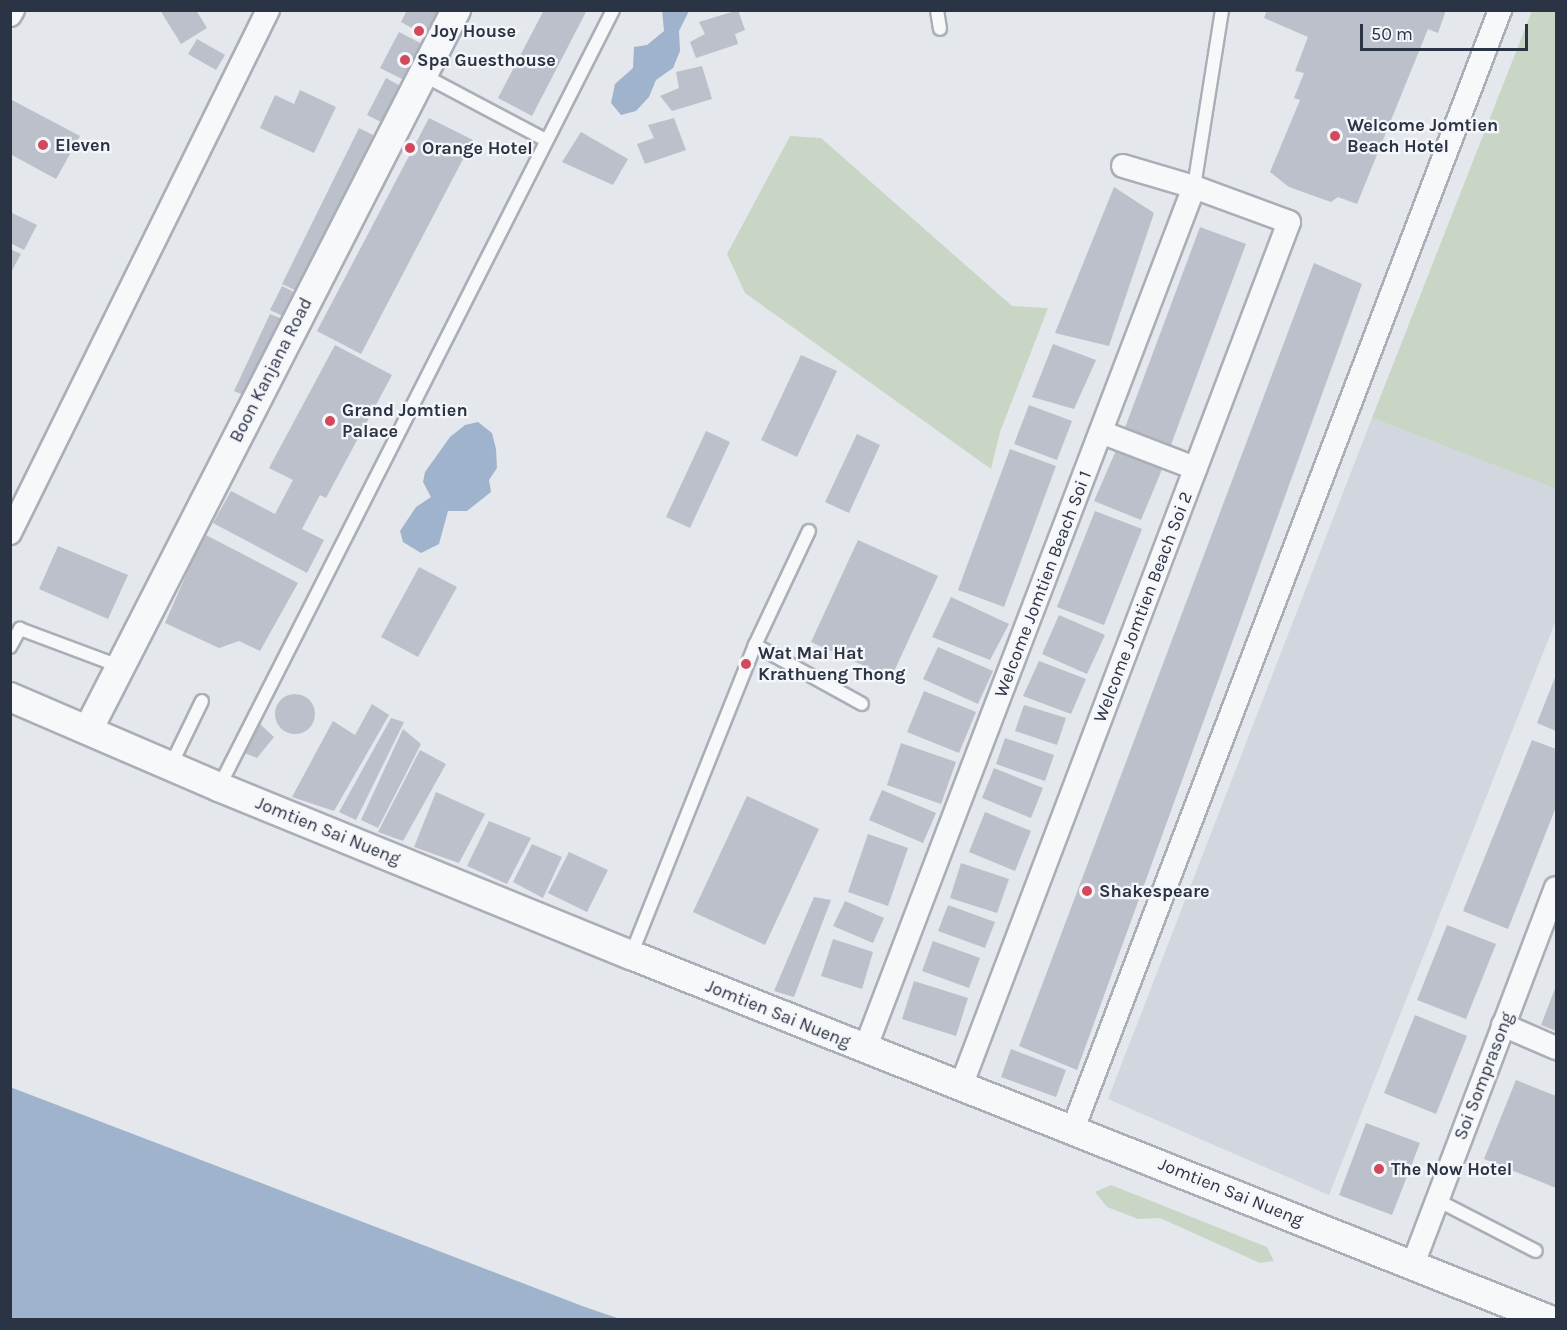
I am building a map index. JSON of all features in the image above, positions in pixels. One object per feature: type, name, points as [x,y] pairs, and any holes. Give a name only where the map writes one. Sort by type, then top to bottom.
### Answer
[{"type":"street","points":[[10,15],[13,10]]},
{"type":"street","points":[[10,533],[268,10]]},
{"type":"street","name":"Boon Kanjana Road","points":[[88,730],[456,10]]},
{"type":"street","points":[[1073,1129],[1500,10]]},
{"type":"street","points":[[1123,166],[1194,187]]},
{"type":"street","name":"Welcome Jomtien Beach Soi 1","points":[[865,1049],[1194,187]]},
{"type":"street","name":"Welcome Jomtien Beach Soi 2","points":[[961,1086],[1289,222],[1194,187]]},
{"type":"street","points":[[1101,432],[1195,468]]},
{"type":"street","name":"Jomtien Sai Nueng","points":[[10,697],[219,787],[631,955],[1550,1320]]},
{"type":"street","name":"Soi Somprasong","points":[[1413,1264],[1557,888]]},
{"type":"street","points":[[1503,1025],[1557,1048]]},
{"type":"lane","points":[[219,787],[613,10]]},
{"type":"lane","points":[[937,10],[940,29]]},
{"type":"lane","points":[[1194,187],[1222,10]]},
{"type":"lane","points":[[423,75],[546,140]]},
{"type":"lane","points":[[631,955],[755,645],[810,531]]},
{"type":"lane","points":[[10,647],[20,629],[119,666]]},
{"type":"lane","points":[[755,645],[862,704]]},
{"type":"lane","points":[[171,765],[202,701]]},
{"type":"lane","points":[[1437,1200],[1536,1251]]},
{"type":"shaded area","points":[[1372,418],[1556,489],[1556,620],[1329,1195],[1108,1099]]},
{"type":"green space","points":[[1532,11],[1556,11],[1556,489],[1372,418]]},
{"type":"green space","points":[[790,136],[821,138],[1012,306],[1048,308],[1000,432],[991,469],[745,293],[727,254]]},
{"type":"green space","points":[[1111,1185],[1267,1247],[1274,1261],[1260,1263],[1160,1218],[1138,1219],[1107,1207],[1095,1192]]},
{"type":"water","points":[[662,10],[689,11],[679,31],[680,51],[673,68],[656,80],[649,97],[636,111],[621,115],[611,103],[615,84],[633,68],[634,47],[647,45],[664,31]]},
{"type":"water","points":[[478,422],[492,433],[496,449],[497,468],[489,480],[491,492],[467,511],[448,511],[439,544],[421,553],[403,542],[400,531],[416,507],[431,497],[423,482],[425,472],[450,437],[465,425]]},
{"type":"water","points":[[10,1087],[585,1307],[620,1319],[11,1319]]},
{"type":"building","points":[[160,10],[196,10],[207,28],[181,44]]},
{"type":"building","points":[[407,10],[443,10],[428,37],[401,22]]},
{"type":"building","points":[[544,10],[587,10],[532,116],[498,98]]},
{"type":"building","points":[[738,10],[745,30],[735,34],[738,44],[696,58],[690,42],[705,34],[699,22]]},
{"type":"building","name":"Welcome Jomtien Beach Hotel","points":[[1267,10],[1446,10],[1438,33],[1428,29],[1357,204],[1338,197],[1331,202],[1289,187],[1270,172],[1300,100],[1294,98],[1304,73],[1295,71],[1308,37],[1264,18]]},
{"type":"building","points":[[399,32],[424,45],[406,81],[380,68]]},
{"type":"building","points":[[197,39],[225,55],[216,70],[188,54]]},
{"type":"building","points":[[702,66],[712,99],[672,111],[660,96],[679,88],[676,72]]},
{"type":"building","points":[[386,78],[406,89],[387,125],[367,115]]},
{"type":"building","points":[[300,90],[336,107],[314,153],[260,128],[275,95],[294,104]]},
{"type":"building","name":"Eleven","points":[[10,99],[80,136],[56,179],[10,154]]},
{"type":"building","points":[[429,118],[473,140],[361,354],[317,331]]},
{"type":"building","points":[[674,118],[686,150],[645,164],[637,144],[654,138],[648,125]]},
{"type":"building","points":[[359,128],[377,137],[301,293],[282,284]]},
{"type":"building","points":[[581,132],[628,159],[613,185],[562,162]]},
{"type":"building","points":[[1114,187],[1154,213],[1109,346],[1055,333]]},
{"type":"building","points":[[10,212],[37,225],[24,250],[10,243]]},
{"type":"building","points":[[1200,227],[1246,244],[1169,450],[1123,433]]},
{"type":"building","points":[[10,249],[21,254],[10,274]]},
{"type":"building","points":[[1314,263],[1362,284],[1077,1070],[1019,1046]]},
{"type":"building","points":[[282,286],[298,294],[287,318],[270,310]]},
{"type":"building","points":[[270,314],[285,320],[249,397],[234,391]]},
{"type":"building","points":[[1053,344],[1096,360],[1074,409],[1032,397]]},
{"type":"building","name":"Grand Jomtien Palace","points":[[335,345],[392,375],[326,498],[320,495],[302,529],[324,540],[307,573],[213,523],[231,491],[275,514],[293,480],[269,468]]},
{"type":"building","points":[[801,355],[837,371],[797,457],[761,440]]},
{"type":"building","points":[[1029,405],[1072,421],[1057,460],[1014,444]]},
{"type":"building","points":[[706,431],[730,442],[690,528],[666,517]]},
{"type":"building","points":[[857,434],[880,445],[849,513],[825,502]]},
{"type":"building","points":[[1117,448],[1163,467],[1141,520],[1094,501]]},
{"type":"building","points":[[1010,449],[1056,466],[1004,607],[958,590]]},
{"type":"building","points":[[1095,511],[1142,529],[1104,625],[1057,607]]},
{"type":"building","points":[[204,534],[298,583],[260,651],[239,641],[219,648],[165,623]]},
{"type":"building","points":[[858,540],[938,576],[891,678],[811,642]]},
{"type":"building","points":[[58,546],[128,575],[108,619],[39,589]]},
{"type":"building","points":[[419,567],[457,587],[418,657],[381,637]]},
{"type":"building","points":[[951,597],[1009,624],[990,660],[932,637]]},
{"type":"building","points":[[1059,615],[1105,635],[1087,674],[1042,654]]},
{"type":"building","points":[[938,647],[993,671],[978,704],[923,679]]},
{"type":"building","points":[[1039,661],[1086,679],[1071,714],[1023,696]]},
{"type":"building","points":[[1556,675],[1556,731],[1537,723]]},
{"type":"building","points":[[924,691],[976,712],[959,753],[907,732]]},
{"type":"building","points":[[295,694],[303,695],[309,700],[314,706],[314,722],[309,728],[303,733],[295,734],[287,733],[281,728],[276,722],[275,714],[276,706],[281,700],[287,695]]},
{"type":"building","points":[[372,704],[389,715],[334,811],[292,797],[333,721],[355,735]]},
{"type":"building","points":[[1024,705],[1066,718],[1057,745],[1015,731]]},
{"type":"building","points":[[391,718],[404,722],[356,820],[339,812]]},
{"type":"building","points":[[260,724],[274,737],[257,758],[244,753]]},
{"type":"building","points":[[403,729],[421,744],[378,828],[361,820]]},
{"type":"building","points":[[1005,738],[1054,755],[1045,781],[996,764]]},
{"type":"building","points":[[1532,740],[1556,749],[1556,807],[1508,929],[1463,911]]},
{"type":"building","points":[[901,743],[956,762],[941,804],[887,785]]},
{"type":"building","points":[[420,750],[446,764],[403,841],[378,832]]},
{"type":"building","points":[[994,768],[1043,788],[1031,818],[982,798]]},
{"type":"building","points":[[882,790],[936,813],[923,843],[869,820]]},
{"type":"building","points":[[436,792],[485,814],[459,863],[414,847]]},
{"type":"building","points":[[747,796],[819,829],[765,945],[693,912]]},
{"type":"building","points":[[985,812],[1031,831],[1015,871],[969,852]]},
{"type":"building","points":[[489,821],[531,838],[507,884],[467,866]]},
{"type":"building","points":[[868,834],[908,848],[888,906],[848,892]]},
{"type":"building","points":[[532,844],[562,857],[543,898],[513,882]]},
{"type":"building","points":[[569,852],[608,870],[587,912],[548,893]]},
{"type":"building","points":[[961,863],[1009,879],[997,913],[950,898]]},
{"type":"building","points":[[814,897],[831,900],[794,997],[774,991]]},
{"type":"building","points":[[845,901],[884,918],[873,943],[833,926]]},
{"type":"building","points":[[948,905],[995,922],[985,948],[938,931]]},
{"type":"building","points":[[1447,925],[1496,944],[1466,1019],[1417,1000]]},
{"type":"building","points":[[833,939],[873,952],[862,989],[821,976]]},
{"type":"building","points":[[933,941],[980,958],[969,988],[922,971]]},
{"type":"building","points":[[914,981],[968,998],[956,1036],[902,1019]]},
{"type":"building","points":[[1556,986],[1556,1031],[1541,1025]]},
{"type":"building","points":[[1415,1015],[1467,1036],[1436,1114],[1384,1093]]},
{"type":"building","points":[[1011,1049],[1066,1070],[1056,1097],[1001,1077]]},
{"type":"building","points":[[1516,1080],[1556,1096],[1556,1188],[1484,1159]]},
{"type":"building","name":"The Now Hotel","points":[[1366,1123],[1420,1143],[1392,1215],[1339,1195]]},
{"type":"place","name":"Joy House","points":[[419,31]]},
{"type":"place","name":"Spa Guesthouse","points":[[405,60]]},
{"type":"place","name":"Welcome Jomtien Beach Hotel","points":[[1335,136]]},
{"type":"place","name":"Eleven","points":[[43,145]]},
{"type":"place","name":"Orange Hotel","points":[[410,148]]},
{"type":"place","name":"Grand Jomtien Palace","points":[[330,421]]},
{"type":"place","name":"Wat Mai Hat Krathueng Thong","points":[[746,664]]},
{"type":"place","name":"Shakespeare","points":[[1087,891]]},
{"type":"place","name":"The Now Hotel","points":[[1379,1169]]}]
